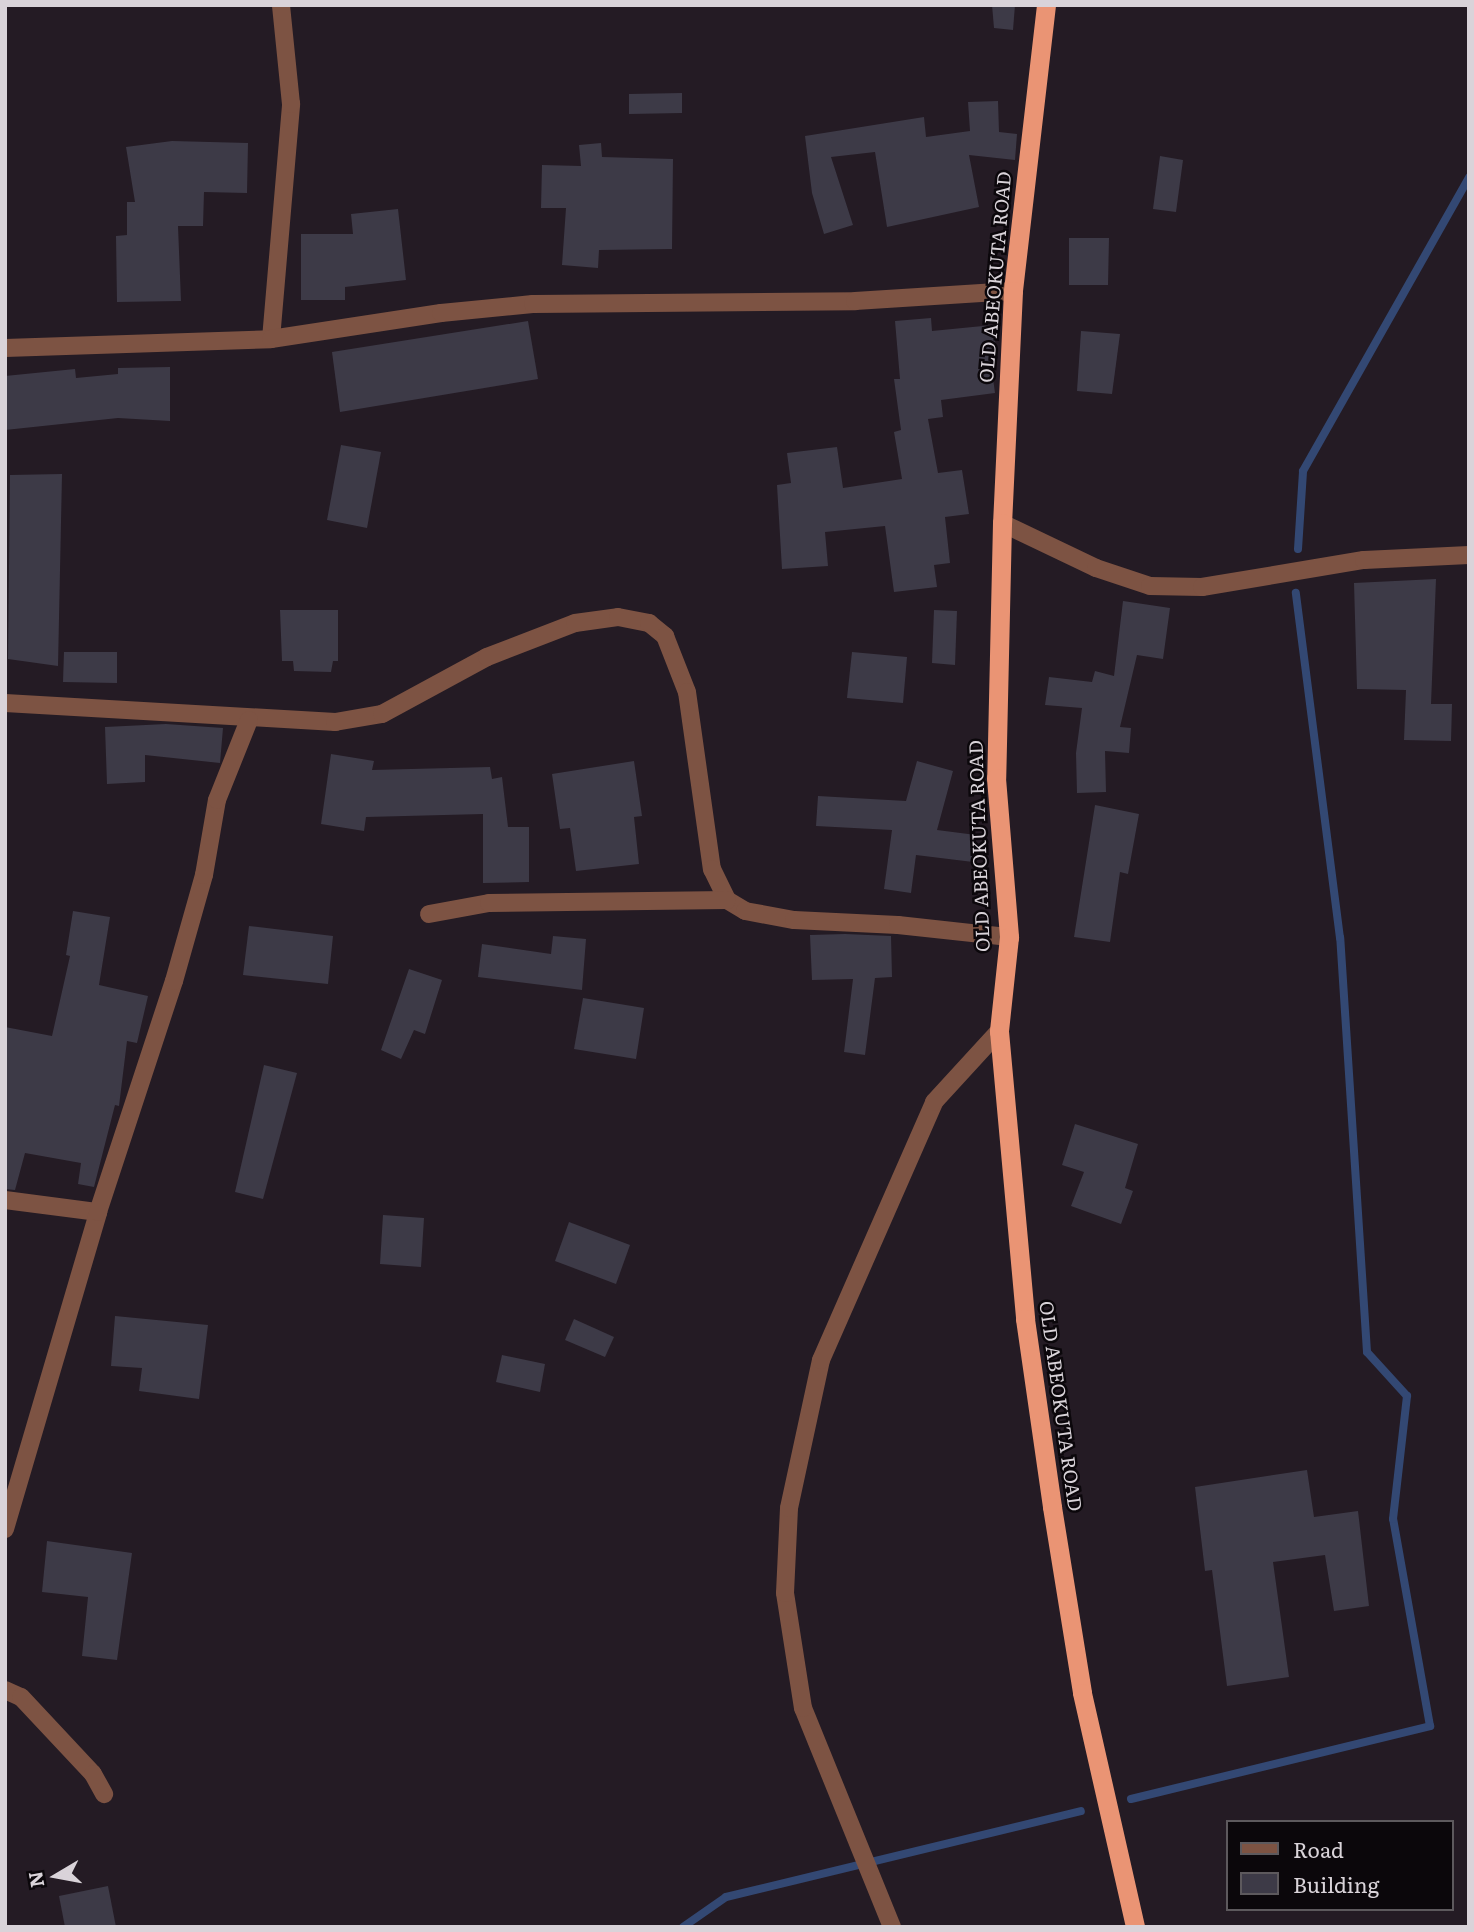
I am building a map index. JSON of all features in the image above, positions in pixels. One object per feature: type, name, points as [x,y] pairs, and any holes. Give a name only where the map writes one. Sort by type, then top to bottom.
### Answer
[{"type":"highway","name":"OLD ABEOKUTA ROAD","points":[[1046,5],[1013,291],[1002,523],[996,778],[1009,937],[999,1031],[1025,1319],[1052,1507],[1082,1693],[1135,1927]]},
{"type":"street","points":[[271,339],[291,104],[281,5]]},
{"type":"street","points":[[5,348],[271,339],[441,313],[533,304],[855,301],[1013,291]]},
{"type":"street","points":[[1002,523],[1097,568],[1150,586],[1202,587],[1364,560],[1469,555]]},
{"type":"street","points":[[5,703],[206,712],[249,720],[335,722],[382,714],[487,657],[575,624],[618,617],[649,622],[665,636],[687,692],[712,869],[727,900]]},
{"type":"street","points":[[5,1529],[98,1212],[174,981],[204,874],[217,800],[249,720]]},
{"type":"street","points":[[429,914],[489,903],[727,900],[745,911],[794,920],[898,925],[1009,937]]},
{"type":"street","points":[[892,1927],[803,1708],[785,1593],[789,1508],[821,1360],[918,1137],[934,1102],[999,1031]]},
{"type":"street","points":[[5,1200],[98,1212]]},
{"type":"street","points":[[5,1690],[30,1707],[93,1774],[104,1794]]},
{"type":"building","points":[[992,5],[1015,5],[1013,30],[994,28]]},
{"type":"building","points":[[682,93],[682,113],[629,114],[629,94]]},
{"type":"building","points":[[998,101],[999,132],[1017,134],[1015,160],[969,155],[979,207],[887,227],[875,152],[831,157],[853,225],[824,234],[812,193],[805,136],[924,117],[926,137],[970,131],[968,102]]},
{"type":"building","points":[[172,141],[248,143],[247,193],[204,192],[203,226],[178,226],[181,301],[117,302],[116,236],[127,235],[127,202],[135,202],[126,147]]},
{"type":"building","points":[[601,143],[602,157],[673,159],[672,249],[599,250],[598,268],[562,265],[566,208],[541,208],[542,165],[581,166],[579,145]]},
{"type":"building","points":[[1160,156],[1183,160],[1176,212],[1153,209]]},
{"type":"building","points":[[398,209],[406,280],[345,287],[345,300],[301,300],[301,234],[353,234],[351,214]]},
{"type":"building","points":[[1069,238],[1109,238],[1108,285],[1069,285]]},
{"type":"building","points":[[931,318],[932,331],[993,325],[996,348],[989,349],[995,393],[941,400],[943,417],[928,419],[938,473],[962,470],[969,514],[945,517],[950,563],[934,565],[937,587],[894,592],[885,526],[825,532],[828,566],[782,569],[777,485],[791,483],[787,453],[837,447],[843,488],[902,479],[894,432],[901,430],[894,379],[900,379],[895,321]]},
{"type":"building","points":[[528,321],[538,379],[340,412],[332,352]]},
{"type":"building","points":[[1081,331],[1120,334],[1112,394],[1077,391]]},
{"type":"building","points":[[170,367],[170,421],[118,418],[5,430],[5,376],[75,369],[76,378],[118,374],[118,368]]},
{"type":"building","points":[[341,445],[381,452],[367,528],[327,520]]},
{"type":"building","points":[[62,474],[58,666],[8,659],[10,475]]},
{"type":"building","points":[[1436,579],[1431,704],[1452,704],[1451,741],[1404,740],[1406,690],[1357,689],[1354,583]]},
{"type":"building","points":[[1123,601],[1170,608],[1163,659],[1137,655],[1120,727],[1131,728],[1129,753],[1105,751],[1106,792],[1077,793],[1076,753],[1082,708],[1045,705],[1049,677],[1092,682],[1095,671],[1114,676]]},
{"type":"building","points":[[280,610],[338,610],[338,661],[333,661],[331,672],[294,671],[293,661],[282,661]]},
{"type":"building","points":[[934,610],[957,611],[955,665],[932,663]]},
{"type":"building","points":[[64,652],[117,652],[117,683],[63,682]]},
{"type":"building","points":[[852,652],[907,657],[903,703],[847,698]]},
{"type":"building","points":[[166,724],[223,728],[220,763],[145,755],[145,782],[107,784],[105,727]]},
{"type":"building","points":[[331,754],[374,761],[372,770],[490,767],[492,779],[502,777],[508,827],[529,827],[529,882],[483,883],[483,814],[366,817],[364,831],[321,824]]},
{"type":"building","points":[[634,761],[642,816],[634,817],[639,864],[576,871],[570,828],[560,829],[552,774]]},
{"type":"building","points":[[917,761],[953,771],[937,830],[976,835],[973,862],[916,855],[911,893],[884,889],[892,830],[816,826],[818,796],[906,801]]},
{"type":"building","points":[[1095,805],[1139,814],[1128,874],[1120,872],[1110,942],[1074,937]]},
{"type":"building","points":[[73,911],[110,917],[99,985],[148,996],[137,1043],[127,1041],[119,1106],[115,1105],[94,1187],[78,1184],[81,1163],[25,1153],[15,1190],[5,1189],[5,1027],[52,1036],[70,956],[66,955]]},
{"type":"building","points":[[249,926],[333,936],[328,984],[243,975]]},
{"type":"building","points":[[810,935],[891,936],[892,977],[875,978],[865,1055],[844,1052],[853,979],[812,980]]},
{"type":"building","points":[[553,936],[586,939],[582,990],[478,977],[482,944],[551,954]]},
{"type":"building","points":[[409,969],[442,980],[425,1034],[414,1030],[401,1059],[381,1050]]},
{"type":"building","points":[[583,998],[644,1008],[636,1059],[574,1049]]},
{"type":"building","points":[[264,1065],[297,1073],[263,1199],[235,1192]]},
{"type":"building","points":[[1075,1124],[1138,1144],[1125,1188],[1133,1191],[1121,1224],[1071,1206],[1084,1172],[1062,1165]]},
{"type":"building","points":[[383,1215],[424,1218],[421,1267],[380,1264]]},
{"type":"building","points":[[569,1222],[630,1245],[616,1284],[555,1261]]},
{"type":"building","points":[[115,1316],[208,1325],[199,1399],[139,1391],[142,1368],[111,1366]]},
{"type":"building","points":[[574,1319],[614,1337],[605,1357],[565,1340]]},
{"type":"building","points":[[502,1355],[545,1364],[540,1392],[496,1382]]},
{"type":"building","points":[[1307,1470],[1314,1517],[1358,1511],[1369,1606],[1334,1611],[1325,1555],[1273,1562],[1289,1677],[1227,1686],[1212,1570],[1205,1571],[1195,1487]]},
{"type":"building","points":[[47,1541],[132,1553],[117,1660],[82,1656],[88,1597],[42,1592]]},
{"type":"building","points":[[108,1886],[116,1927],[65,1927],[59,1896]]},
{"type":"waterway","points":[[1298,549],[1303,471],[1469,177]]},
{"type":"waterway","points":[[1131,1799],[1430,1726],[1393,1519],[1407,1396],[1367,1352],[1340,938],[1296,593]]},
{"type":"waterway","points":[[683,1927],[726,1897],[1081,1811]]}]
